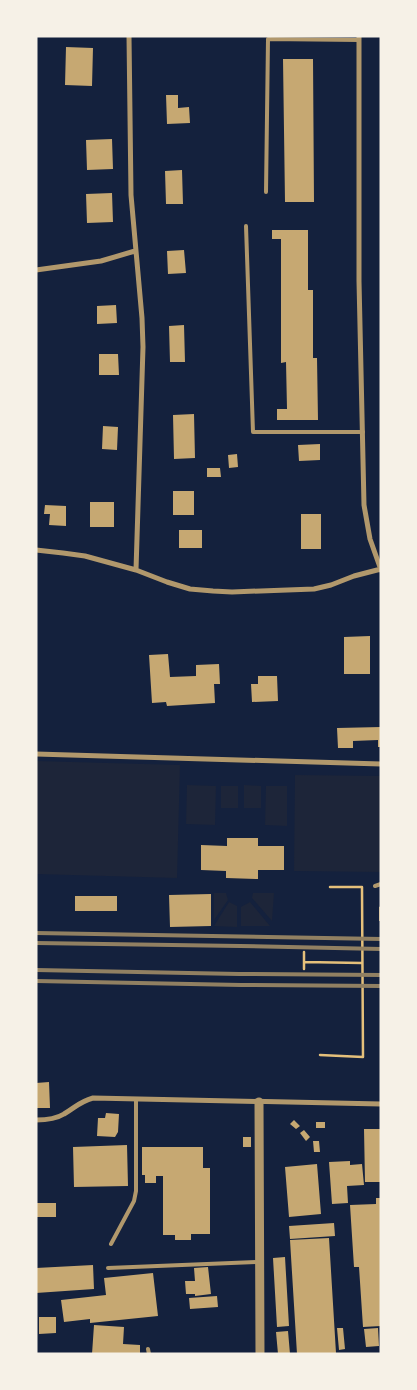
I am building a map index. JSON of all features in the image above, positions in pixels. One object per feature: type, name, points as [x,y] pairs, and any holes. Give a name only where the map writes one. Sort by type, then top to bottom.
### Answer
[{"type":"street","points":[[129,36],[131,196],[143,347],[136,570]]},
{"type":"street","points":[[36,550],[85,556],[136,570],[190,589],[232,592],[314,589],[354,576],[381,570],[370,539],[364,505],[359,281],[359,38]]},
{"type":"street","points":[[36,270],[101,261],[136,252]]},
{"type":"street","points":[[36,754],[381,764]]},
{"type":"street","points":[[36,1120],[63,1115],[79,1103],[93,1098],[381,1104]]},
{"type":"street","points":[[259,1102],[260,1354]]},
{"type":"lane","points":[[266,192],[268,38],[359,38]]},
{"type":"lane","points":[[246,226],[253,432],[362,432]]},
{"type":"lane","points":[[375,886],[381,884]]},
{"type":"lane","points":[[111,1244],[134,1201],[136,1191],[136,1099]]},
{"type":"lane","points":[[108,1268],[260,1262]]},
{"type":"path","points":[[320,1055],[363,1057],[362,887],[330,887]]},
{"type":"path","points":[[304,952],[304,969]]},
{"type":"path","points":[[304,962],[362,963]]},
{"type":"shaded area","points":[[36,761],[180,765],[177,878],[36,874]]},
{"type":"shaded area","points":[[295,775],[381,776],[381,872],[294,871]]},
{"type":"shaded area","points":[[187,785],[216,786],[215,825],[186,824]]},
{"type":"shaded area","points":[[244,785],[261,786],[261,808],[244,808]]},
{"type":"shaded area","points":[[221,786],[238,786],[238,808],[221,808]]},
{"type":"shaded area","points":[[266,786],[287,786],[287,826],[265,825]]},
{"type":"shaded area","points":[[214,893],[226,893],[228,900],[214,920]]},
{"type":"shaded area","points":[[253,893],[274,893],[272,921],[252,898]]},
{"type":"shaded area","points":[[229,902],[237,906],[237,927],[214,926]]},
{"type":"shaded area","points":[[250,902],[270,926],[241,926],[241,907]]},
{"type":"building","points":[[66,47],[93,48],[92,86],[65,85]]},
{"type":"building","points":[[283,59],[313,59],[314,202],[285,202]]},
{"type":"building","points":[[166,95],[178,95],[178,108],[189,107],[190,123],[167,124]]},
{"type":"building","points":[[112,139],[113,169],[87,170],[86,140]]},
{"type":"building","points":[[182,170],[183,204],[166,204],[165,171]]},
{"type":"building","points":[[112,193],[113,222],[87,223],[86,194]]},
{"type":"building","points":[[272,230],[308,230],[308,290],[313,290],[313,358],[317,358],[318,420],[277,420],[277,409],[287,409],[286,362],[281,363],[281,239],[272,239]]},
{"type":"building","points":[[184,250],[186,273],[168,274],[167,251]]},
{"type":"building","points":[[116,305],[117,323],[97,324],[97,306]]},
{"type":"building","points":[[184,325],[185,362],[170,362],[169,326]]},
{"type":"building","points":[[99,354],[118,354],[119,375],[99,375]]},
{"type":"building","points":[[194,414],[195,458],[174,459],[173,415]]},
{"type":"building","points":[[103,426],[118,427],[117,450],[102,449]]},
{"type":"building","points":[[320,444],[320,460],[299,461],[298,445]]},
{"type":"building","points":[[237,454],[238,467],[229,468],[228,455]]},
{"type":"building","points":[[207,468],[220,468],[221,477],[207,477]]},
{"type":"building","points":[[173,491],[194,491],[194,515],[173,515]]},
{"type":"building","points":[[90,502],[114,502],[114,527],[90,527]]},
{"type":"building","points":[[45,505],[66,506],[66,526],[49,525],[50,514],[44,514]]},
{"type":"building","points":[[301,514],[321,514],[321,549],[301,549]]},
{"type":"building","points":[[179,530],[202,530],[202,548],[179,548]]},
{"type":"building","points":[[370,636],[370,674],[344,674],[344,637]]},
{"type":"building","points":[[168,654],[170,677],[196,676],[196,665],[219,664],[220,684],[214,684],[215,703],[167,706],[166,702],[152,703],[149,655]]},
{"type":"building","points":[[258,676],[277,676],[278,701],[252,702],[251,684],[258,684]]},
{"type":"building","points":[[381,727],[381,747],[378,747],[378,740],[353,741],[353,748],[338,748],[337,728]]},
{"type":"building","points":[[227,838],[258,838],[258,846],[284,846],[284,870],[258,870],[258,879],[226,878],[226,871],[201,870],[201,845],[227,846]]},
{"type":"building","points":[[211,894],[211,926],[170,927],[169,895]]},
{"type":"building","points":[[75,896],[117,896],[117,911],[75,911]]},
{"type":"building","points":[[381,906],[381,921],[379,921],[379,907]]},
{"type":"building","points":[[49,1082],[50,1108],[36,1108],[36,1083]]},
{"type":"building","points":[[106,1113],[119,1114],[118,1132],[115,1137],[97,1136],[98,1118],[105,1118]]},
{"type":"building","points":[[294,1120],[300,1126],[296,1129],[290,1124]]},
{"type":"building","points":[[316,1122],[325,1122],[325,1128],[316,1128]]},
{"type":"building","points":[[364,1129],[381,1129],[381,1182],[365,1182]]},
{"type":"building","points":[[304,1130],[310,1137],[306,1141],[300,1133]]},
{"type":"building","points":[[243,1137],[251,1137],[251,1147],[243,1147]]},
{"type":"building","points":[[313,1141],[319,1141],[320,1152],[314,1152]]},
{"type":"building","points":[[127,1145],[128,1186],[74,1187],[73,1147]]},
{"type":"building","points":[[142,1147],[203,1147],[203,1168],[210,1168],[210,1234],[191,1234],[191,1240],[175,1240],[175,1235],[163,1235],[163,1176],[156,1176],[156,1183],[145,1183],[145,1175],[142,1175]]},
{"type":"building","points":[[350,1161],[350,1165],[362,1164],[364,1185],[347,1186],[348,1203],[332,1204],[329,1162]]},
{"type":"building","points":[[317,1164],[321,1214],[289,1217],[285,1167]]},
{"type":"building","points":[[376,1198],[381,1198],[381,1326],[363,1327],[359,1267],[354,1267],[350,1205],[376,1204]]},
{"type":"building","points":[[36,1203],[56,1203],[56,1217],[36,1217]]},
{"type":"building","points":[[334,1223],[335,1236],[290,1239],[289,1226]]},
{"type":"building","points":[[329,1238],[336,1353],[297,1354],[290,1240]]},
{"type":"building","points":[[285,1257],[289,1326],[277,1327],[273,1258]]},
{"type":"building","points":[[93,1265],[94,1289],[36,1293],[36,1268]]},
{"type":"building","points":[[208,1267],[211,1294],[195,1296],[195,1294],[186,1294],[185,1281],[195,1281],[194,1268]]},
{"type":"building","points":[[153,1273],[158,1316],[90,1323],[90,1319],[64,1322],[61,1300],[106,1295],[104,1278]]},
{"type":"building","points":[[217,1296],[218,1307],[190,1309],[189,1298]]},
{"type":"building","points":[[39,1317],[56,1317],[56,1333],[39,1334]]},
{"type":"building","points":[[94,1325],[124,1327],[123,1344],[140,1345],[140,1354],[92,1354]]},
{"type":"building","points":[[337,1328],[343,1328],[345,1349],[339,1350]]},
{"type":"building","points":[[378,1328],[379,1346],[366,1347],[364,1329]]},
{"type":"building","points":[[288,1331],[290,1354],[278,1354],[276,1332]]},
{"type":"railway","points":[[36,933],[381,939]]},
{"type":"railway","points":[[36,943],[381,949]]},
{"type":"railway","points":[[36,970],[381,975]]},
{"type":"railway","points":[[36,981],[381,986]]}]
